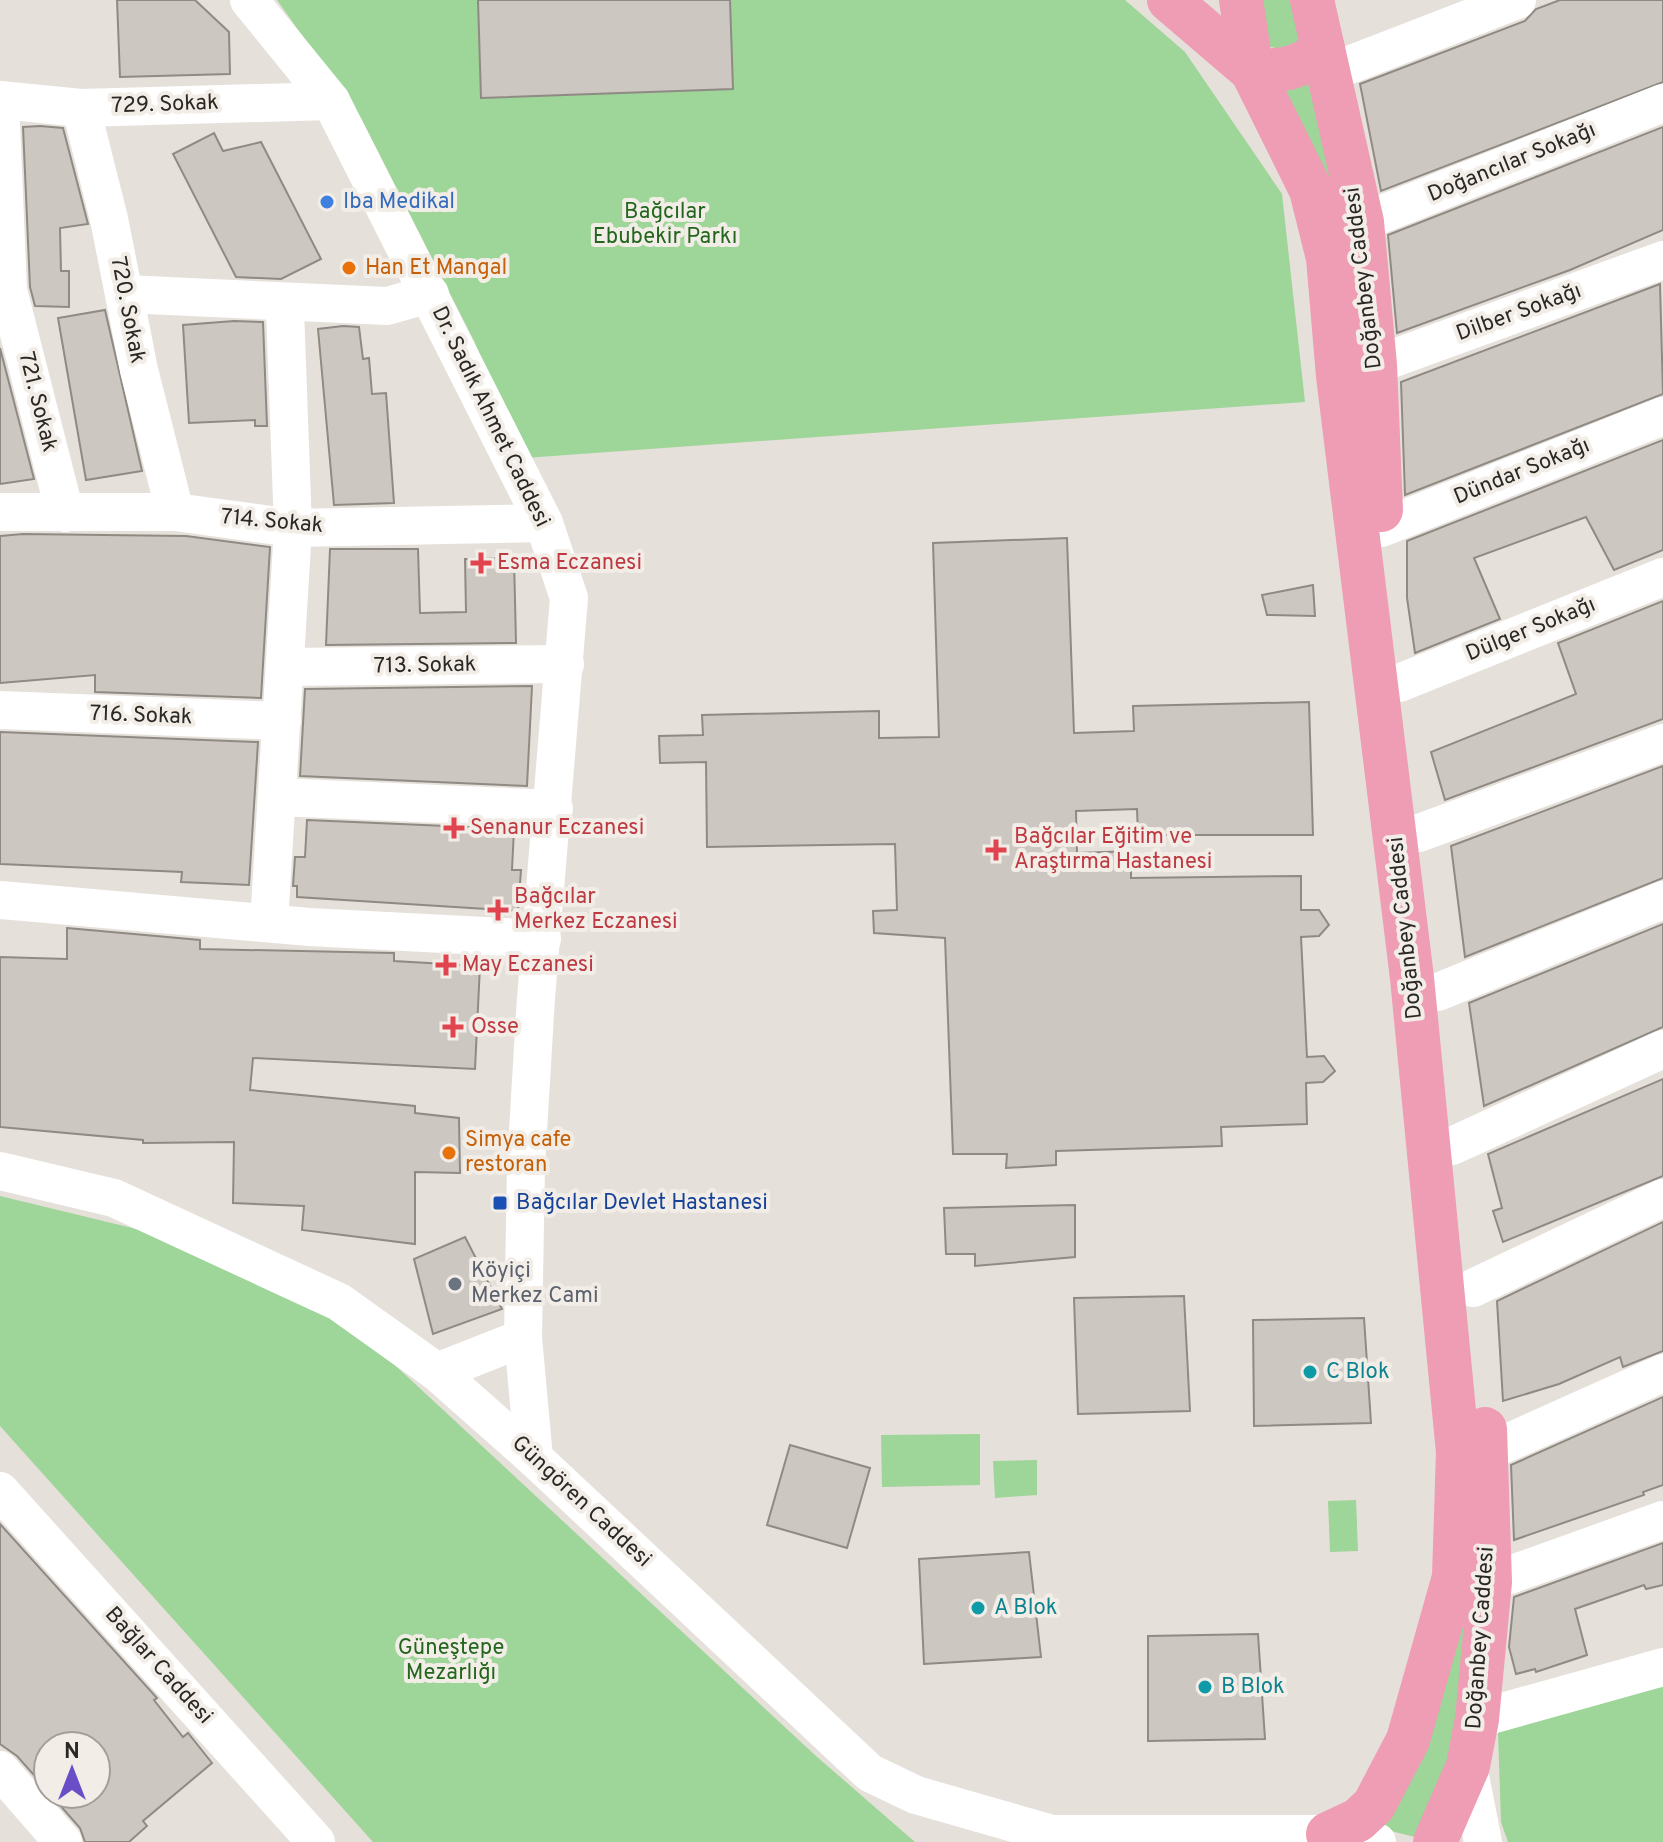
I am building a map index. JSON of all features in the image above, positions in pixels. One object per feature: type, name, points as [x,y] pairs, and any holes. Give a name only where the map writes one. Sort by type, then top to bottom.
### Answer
[{"type":"main road","points":[[1169,0],[1252,71],[1284,71],[1327,60]]},
{"type":"main road","name":"Doğanbey Caddesi","points":[[1241,0],[1252,71],[1311,190],[1328,258],[1338,376],[1408,933],[1458,1452],[1454,1577],[1408,1740],[1374,1805],[1358,1820],[1326,1839]]},
{"type":"main road","name":"Doğanbey Caddesi","points":[[1312,0],[1362,222],[1375,365],[1381,528],[1438,992],[1452,1146],[1473,1288],[1487,1452],[1490,1582],[1477,1719],[1468,1766],[1435,1842]]},
{"type":"street","name":"Dr. Sadık Ahmet Caddesi","points":[[249,0],[331,101],[544,523],[569,598],[526,1164],[523,1338],[534,1458]]},
{"type":"street","points":[[1327,60],[1517,0]]},
{"type":"street","name":"729. Sokak","points":[[0,100],[81,108],[331,101]]},
{"type":"street","name":"721. Sokak","points":[[0,100],[4,290],[65,513]]},
{"type":"street","name":"Doğancılar Sokağı","points":[[1362,222],[1663,103]]},
{"type":"street","name":"720. Sokak","points":[[81,108],[125,294],[139,370],[175,512]]},
{"type":"street","name":"Dilber Sokağı","points":[[1375,365],[1663,260]]},
{"type":"street","points":[[125,294],[387,306],[430,294]]},
{"type":"street","points":[[269,923],[293,528],[285,309]]},
{"type":"street","name":"Dündar Sokağı","points":[[1381,528],[1663,416]]},
{"type":"street","name":"714. Sokak","points":[[0,512],[175,512],[293,528],[544,523]]},
{"type":"street","name":"Dülger Sokağı","points":[[1399,683],[1663,577]]},
{"type":"street","name":"713. Sokak","points":[[285,667],[565,664]]},
{"type":"street","name":"716. Sokak","points":[[0,710],[282,721]]},
{"type":"street","points":[[1419,833],[1663,743]]},
{"type":"street","points":[[277,797],[554,809]]},
{"type":"street","points":[[0,900],[269,923],[542,939]]},
{"type":"street","points":[[1438,992],[1663,900]]},
{"type":"street","points":[[1452,1146],[1663,1049]]},
{"type":"street","name":"Güngören Caddesi","points":[[0,1171],[114,1198],[339,1302],[437,1372],[534,1458],[870,1773],[916,1795],[1052,1834],[1149,1838],[1364,1837],[1377,1842]]},
{"type":"street","points":[[1473,1288],[1663,1198]]},
{"type":"street","points":[[437,1372],[523,1338]]},
{"type":"street","points":[[1487,1452],[1663,1373]]},
{"type":"street","name":"Bağlar Caddesi","points":[[0,1491],[316,1842]]},
{"type":"street","points":[[1490,1582],[1663,1520]]},
{"type":"street","points":[[1477,1719],[1663,1667]]},
{"type":"street","points":[[1468,1766],[1483,1842]]},
{"type":"street","points":[[0,1770],[63,1842]]},
{"type":"green space","name":"Bağcılar Ebubekir Parkı","points":[[277,0],[1125,0],[1185,52],[1282,194],[1305,402],[525,458],[474,341],[362,120]]},
{"type":"green space","points":[[1255,0],[1296,0],[1306,41],[1288,52],[1265,45]]},
{"type":"green space","points":[[1319,79],[1336,189],[1278,93]]},
{"type":"green space","name":"Güneştepe Mezarlığı","points":[[0,1196],[186,1241],[316,1292],[816,1756],[915,1842],[373,1842],[0,1426]]},
{"type":"green space","points":[[980,1434],[980,1485],[882,1487],[881,1435]]},
{"type":"green space","points":[[1037,1460],[1037,1495],[995,1498],[993,1461]]},
{"type":"green space","points":[[1356,1500],[1358,1551],[1330,1552],[1328,1501]]},
{"type":"green space","points":[[1473,1560],[1452,1753],[1423,1839],[1379,1828]]},
{"type":"green space","points":[[1663,1682],[1663,1842],[1508,1842],[1501,1822],[1498,1732]]},
{"type":"building","points":[[117,0],[195,0],[229,32],[230,74],[120,77]]},
{"type":"building","points":[[478,0],[730,0],[733,89],[481,98]]},
{"type":"building","points":[[1560,0],[1663,0],[1663,82],[1381,191],[1360,84],[1525,21],[1536,9]]},
{"type":"building","points":[[23,127],[63,128],[88,224],[60,228],[61,271],[69,271],[69,307],[35,306],[30,287]]},
{"type":"building","points":[[1663,127],[1663,230],[1570,270],[1397,333],[1388,235]]},
{"type":"building","points":[[214,133],[223,151],[261,142],[321,259],[281,279],[236,277],[173,154]]},
{"type":"building","points":[[1660,284],[1663,394],[1405,495],[1401,382]]},
{"type":"building","points":[[105,310],[142,471],[86,480],[58,318]]},
{"type":"building","points":[[263,322],[267,426],[255,426],[255,420],[189,423],[183,325]]},
{"type":"building","points":[[359,327],[363,359],[369,358],[372,394],[386,393],[394,503],[334,505],[318,329]]},
{"type":"building","points":[[0,348],[34,479],[0,484]]},
{"type":"building","points":[[1663,440],[1663,550],[1614,570],[1586,517],[1474,558],[1500,619],[1415,653],[1407,598],[1407,541]]},
{"type":"building","points":[[0,536],[186,536],[270,547],[261,698],[95,692],[95,675],[0,683]]},
{"type":"building","name":"Bağcılar Eğitim ve Araştırma Hastanesi","points":[[1067,538],[1074,733],[1134,731],[1133,706],[1309,702],[1313,835],[1138,835],[1137,809],[1076,811],[1077,853],[1131,851],[1131,878],[1301,876],[1301,910],[1319,910],[1329,925],[1319,936],[1301,937],[1307,1057],[1324,1056],[1335,1071],[1323,1082],[1306,1083],[1307,1124],[1221,1127],[1222,1146],[1056,1151],[1056,1165],[1006,1168],[1007,1154],[953,1154],[945,938],[874,933],[873,911],[897,910],[895,844],[707,847],[706,762],[660,763],[659,736],[703,735],[702,715],[879,711],[879,738],[939,737],[933,543]]},
{"type":"building","points":[[330,549],[418,549],[420,613],[466,612],[465,559],[514,558],[516,643],[326,645]]},
{"type":"building","points":[[1313,585],[1315,616],[1267,615],[1262,595]]},
{"type":"building","points":[[1663,601],[1663,719],[1445,800],[1431,752],[1576,694],[1558,643]]},
{"type":"building","points":[[532,686],[527,786],[300,776],[305,689]]},
{"type":"building","points":[[0,732],[258,742],[249,885],[181,882],[182,872],[0,864]]},
{"type":"building","points":[[1663,766],[1663,878],[1465,957],[1451,846]]},
{"type":"building","points":[[307,820],[514,829],[512,870],[521,870],[518,911],[297,897],[297,886],[293,886],[295,857],[305,857]]},
{"type":"building","points":[[1663,924],[1663,1027],[1484,1106],[1469,1003]]},
{"type":"building","points":[[67,928],[200,940],[200,949],[394,953],[394,961],[480,966],[475,1069],[253,1058],[250,1090],[415,1106],[415,1113],[459,1118],[460,1173],[415,1172],[415,1244],[302,1230],[304,1206],[233,1203],[234,1142],[143,1143],[143,1140],[0,1127],[0,957],[67,959]]},
{"type":"building","points":[[1663,1079],[1663,1176],[1503,1242],[1493,1211],[1502,1208],[1488,1154]]},
{"type":"building","points":[[1075,1205],[1075,1257],[975,1266],[975,1254],[946,1254],[944,1208]]},
{"type":"building","points":[[1663,1222],[1663,1351],[1623,1367],[1620,1357],[1559,1384],[1503,1401],[1497,1301]]},
{"type":"building","name":"Köyiçi Merkez Cami","points":[[465,1237],[502,1309],[433,1334],[414,1259]]},
{"type":"building","points":[[1184,1296],[1190,1411],[1078,1414],[1074,1298]]},
{"type":"building","name":"C Blok","points":[[1364,1318],[1371,1423],[1254,1426],[1253,1320]]},
{"type":"building","points":[[1663,1397],[1663,1485],[1643,1492],[1644,1495],[1514,1540],[1511,1465]]},
{"type":"building","points":[[790,1445],[870,1468],[847,1548],[767,1525]]},
{"type":"building","points":[[0,1524],[157,1698],[154,1700],[183,1737],[188,1733],[212,1763],[143,1821],[147,1826],[129,1842],[85,1842],[80,1828],[64,1810],[112,1810],[112,1730],[32,1730],[32,1773],[17,1756],[0,1744]]},
{"type":"building","points":[[1663,1543],[1663,1585],[1646,1589],[1644,1585],[1575,1609],[1587,1655],[1536,1672],[1535,1669],[1516,1674],[1509,1647],[1514,1597]]},
{"type":"building","name":"A Blok","points":[[1029,1552],[1041,1657],[924,1664],[919,1559]]},
{"type":"building","name":"B Blok","points":[[1258,1634],[1265,1739],[1148,1741],[1148,1636]]},
{"type":"place","name":"Iba Medikal","points":[[327,202]]},
{"type":"place","name":"Han Et Mangal","points":[[349,268]]},
{"type":"place","name":"Esma Eczanesi","points":[[481,563]]},
{"type":"place","name":"Senanur Eczanesi","points":[[454,828]]},
{"type":"place","name":"Bağcılar Eğitim ve Araştırma Hastanesi","points":[[996,850]]},
{"type":"place","name":"Bağcılar Merkez Eczanesi","points":[[498,910]]},
{"type":"place","name":"May Eczanesi","points":[[446,965]]},
{"type":"place","name":"Osse","points":[[453,1027]]},
{"type":"place","name":"Simya cafe restoran","points":[[449,1153]]},
{"type":"place","name":"Bağcılar Devlet Hastanesi","points":[[500,1203]]},
{"type":"place","name":"Köyiçi Merkez Cami","points":[[455,1284]]},
{"type":"place","name":"C Blok","points":[[1310,1372]]},
{"type":"place","name":"A Blok","points":[[978,1608]]},
{"type":"place","name":"B Blok","points":[[1205,1687]]}]
